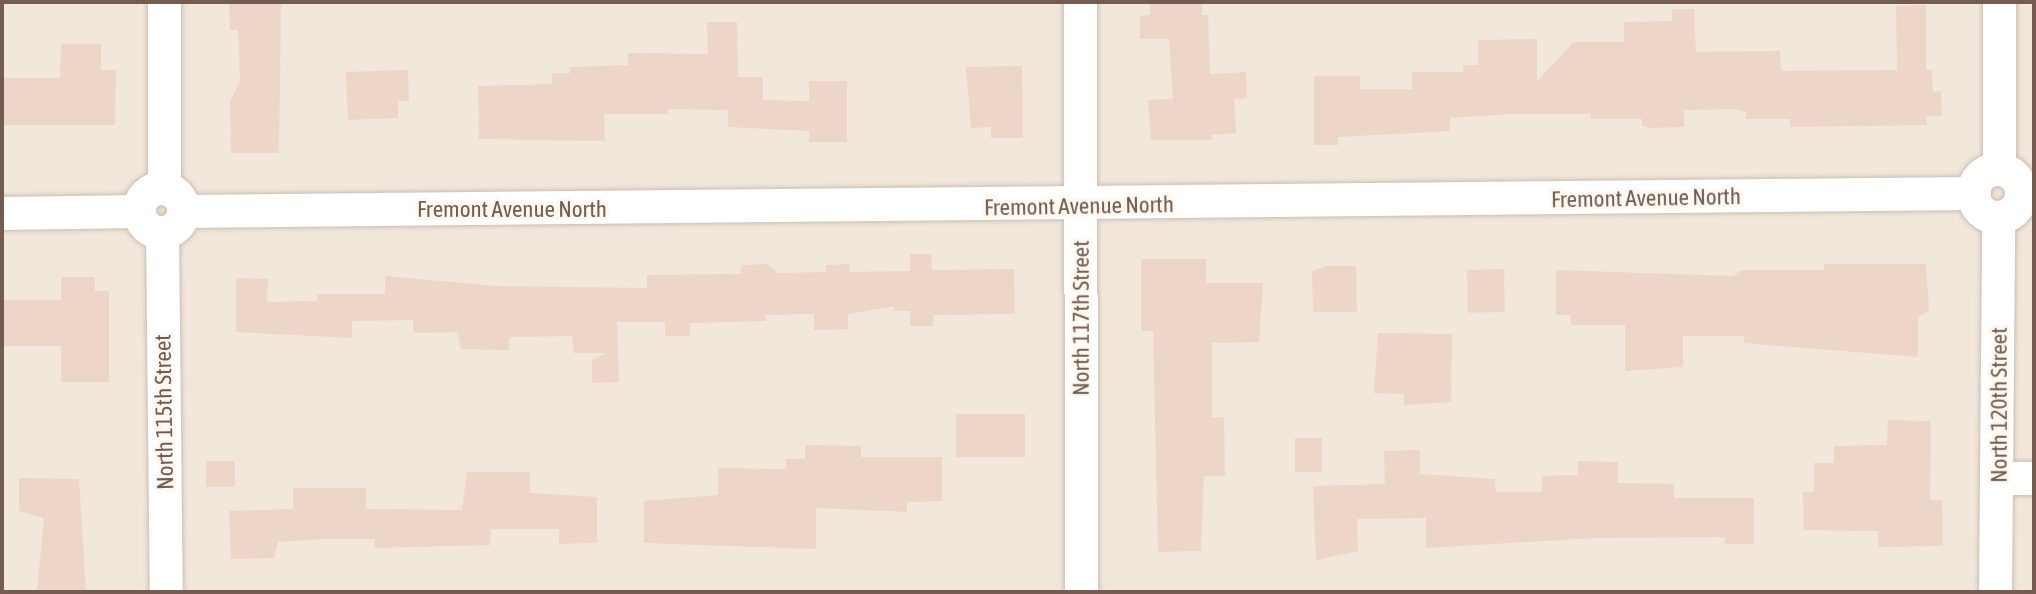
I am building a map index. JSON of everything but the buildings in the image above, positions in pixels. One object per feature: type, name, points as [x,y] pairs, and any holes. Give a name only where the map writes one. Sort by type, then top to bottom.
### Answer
[{"type":"street","name":"North 115th Street","points":[[164,2],[162,210],[166,592]]},
{"type":"street","name":"North 117th Street","points":[[1080,2],[1081,592]]},
{"type":"street","points":[[1999,2],[1999,169]]},
{"type":"street","points":[[1999,169],[2015,177],[2028,193],[2011,212],[1998,217],[1982,212],[1973,193],[1980,176],[1999,169]]},
{"type":"street","name":"Fremont Avenue North","points":[[2,213],[1082,206],[1973,193]]},
{"type":"street","name":"North 120th Street","points":[[1995,592],[1999,478],[1998,217]]},
{"type":"street","points":[[1999,478],[2034,478]]},
{"type":"shaded area","points":[[2,2],[2034,2],[2034,592],[2,592]]}]
